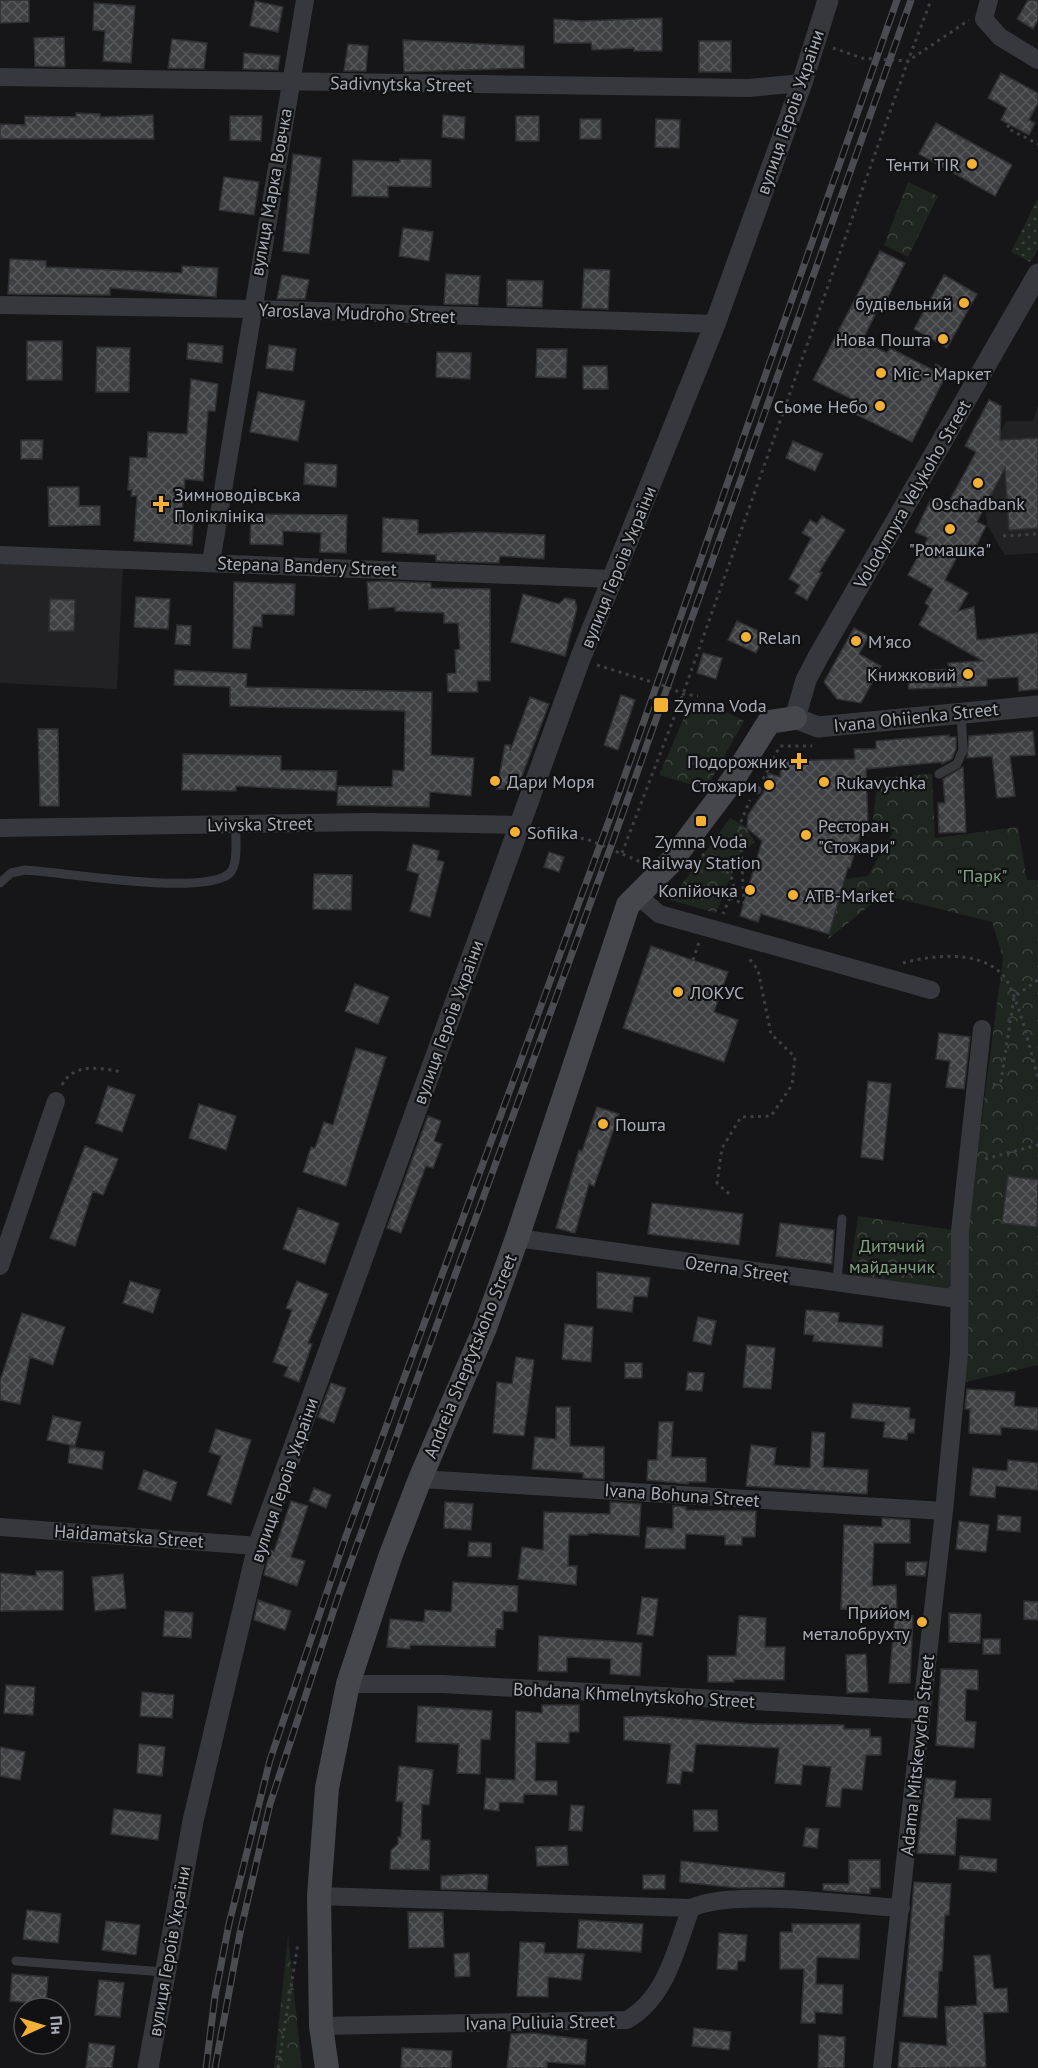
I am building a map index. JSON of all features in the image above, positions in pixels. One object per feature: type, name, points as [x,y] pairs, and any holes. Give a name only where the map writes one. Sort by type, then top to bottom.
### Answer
[{"type":"main road","name":"Andreia Sheptytskoho Street","points":[[327,2068],[321,2026],[319,1896],[327,1788],[348,1684],[390,1557],[420,1479],[485,1328],[628,905],[636,894],[670,863],[732,781],[769,722],[795,718]]},
{"type":"street","name":"вулиця Марка Вовчка","points":[[211,562],[304,0]]},
{"type":"street","name":"вулиця Героїв України","points":[[148,2068],[193,1821],[258,1546],[580,659],[715,324],[802,83],[828,0]]},
{"type":"street","points":[[989,0],[984,20],[1000,37],[1038,60]]},
{"type":"street","name":"Sadivnytska Street","points":[[0,77],[749,88],[802,83]]},
{"type":"street","name":"Volodymyra Velykoho Street","points":[[795,718],[806,680],[818,657],[1038,274]]},
{"type":"street","name":"Yaroslava Mudroho Street","points":[[0,304],[252,309],[715,324]]},
{"type":"street","name":"Stepana Bandery Street","points":[[0,555],[614,579]]},
{"type":"street","name":"Ivana Ohiienka Street","points":[[795,718],[818,727],[1038,706]]},
{"type":"street","name":"Lvivska Street","points":[[0,828],[369,822],[520,825]]},
{"type":"street","points":[[636,894],[659,914],[931,990]]},
{"type":"street","name":"Adama Mitskevycha Street","points":[[882,2068],[944,1511],[958,1354],[960,1231],[982,1029]]},
{"type":"street","points":[[0,1266],[56,1101]]},
{"type":"street","name":"Ozerna Street","points":[[517,1238],[958,1299]]},
{"type":"street","name":"Ivana Bohuna Street","points":[[420,1479],[944,1511]]},
{"type":"street","name":"Haidamatska Street","points":[[0,1527],[258,1546]]},
{"type":"street","name":"Bohdana Khmelnytskoho Street","points":[[348,1684],[442,1684],[921,1710]]},
{"type":"street","points":[[319,1896],[691,1908],[704,1902],[746,1899],[901,1908]]},
{"type":"street","name":"Ivana Puliuia Street","points":[[321,2026],[627,2020],[650,2003],[664,1981],[691,1908]]},
{"type":"lane","points":[[939,774],[957,764],[963,750],[961,712]]},
{"type":"lane","points":[[732,781],[757,790]]},
{"type":"lane","points":[[0,883],[12,873],[25,870],[161,883],[196,883],[223,878],[232,871],[235,860],[236,824]]},
{"type":"lane","points":[[837,1283],[842,1220]]},
{"type":"lane","points":[[15,1961],[165,1972]]},
{"type":"path","points":[[622,853],[683,694],[931,0]]},
{"type":"path","points":[[815,42],[862,58],[908,61],[972,17],[984,20]]},
{"type":"path","points":[[1009,125],[1007,128],[1038,144]]},
{"type":"path","points":[[1003,536],[1038,534]]},
{"type":"path","points":[[580,659],[668,687],[683,694],[698,696]]},
{"type":"path","points":[[730,898],[744,904],[740,824],[748,804],[780,746],[820,746]]},
{"type":"path","points":[[520,825],[589,840],[646,864]]},
{"type":"path","points":[[693,960],[704,927],[723,915],[734,888],[732,875],[697,851]]},
{"type":"path","points":[[727,933],[758,970],[771,1034],[795,1057],[792,1085],[771,1116],[741,1118],[722,1148],[717,1183],[729,1194]]},
{"type":"path","points":[[878,975],[886,968],[939,955],[984,962],[1002,974],[1014,998],[1038,1078]]},
{"type":"path","points":[[974,1097],[1001,1081],[1014,998],[1038,980]]},
{"type":"path","points":[[56,1101],[63,1082],[73,1072],[95,1067],[122,1072]]},
{"type":"path","points":[[967,1164],[1038,1145]]},
{"type":"path","points":[[278,2068],[299,1933]]},
{"type":"shaded area","points":[[1038,406],[1038,553],[1005,555],[987,525],[985,505],[988,458],[1006,421],[1033,421]]},
{"type":"shaded area","points":[[0,563],[123,568],[117,689],[0,683]]},
{"type":"green space","points":[[908,182],[938,196],[908,257],[884,245]]},
{"type":"green space","points":[[1038,198],[1038,249],[1030,262],[1011,252]]},
{"type":"green space","points":[[696,700],[744,721],[706,789],[659,775],[690,704]]},
{"type":"green space","name":"\"Парк\"","points":[[932,774],[935,838],[1018,827],[1027,880],[1038,880],[1038,1365],[965,1382],[965,1280],[971,1199],[1003,958],[992,922],[883,895],[828,939],[845,879],[868,876],[894,830],[873,819],[878,778]]},
{"type":"green space","points":[[730,818],[745,826],[755,842],[740,854],[716,913],[663,898],[679,888]]},
{"type":"green space","name":"Дитячий майданчик","points":[[858,1216],[960,1231],[958,1299],[848,1284]]},
{"type":"green space","points":[[288,1936],[302,2068],[274,2068]]},
{"type":"building","points":[[0,0],[29,0],[29,22],[0,23]]},
{"type":"building","points":[[1028,0],[1038,0],[1038,20],[1033,29],[1017,19]]},
{"type":"building","points":[[255,1],[283,7],[278,32],[250,26]]},
{"type":"building","points":[[94,3],[135,6],[131,63],[103,61],[105,31],[93,30]]},
{"type":"building","points":[[662,18],[662,51],[634,51],[634,48],[592,50],[591,43],[554,43],[554,19],[581,21]]},
{"type":"building","points":[[64,37],[65,67],[35,66],[34,38]]},
{"type":"building","points":[[172,39],[207,43],[204,69],[168,68]]},
{"type":"building","points":[[403,40],[524,46],[524,68],[404,72]]},
{"type":"building","points":[[699,41],[731,41],[731,72],[699,72]]},
{"type":"building","points":[[348,44],[368,46],[366,71],[344,71]]},
{"type":"building","points":[[244,53],[280,56],[278,70],[243,69]]},
{"type":"building","points":[[1001,73],[1038,93],[1038,103],[1029,120],[1035,123],[1029,135],[1001,120],[1007,108],[988,98]]},
{"type":"building","points":[[76,113],[100,114],[100,117],[153,115],[154,139],[0,139],[0,124],[25,125],[25,116],[76,117]]},
{"type":"building","points":[[443,115],[465,117],[464,139],[442,137]]},
{"type":"building","points":[[230,116],[262,116],[261,141],[230,140]]},
{"type":"building","points":[[516,116],[539,116],[539,141],[516,141]]},
{"type":"building","points":[[580,119],[601,119],[601,139],[580,139]]},
{"type":"building","points":[[656,119],[680,120],[679,148],[655,147]]},
{"type":"building","points":[[936,123],[1012,165],[995,196],[919,154]]},
{"type":"building","points":[[293,154],[321,158],[309,254],[283,251]]},
{"type":"building","points":[[400,159],[431,160],[431,187],[388,186],[388,197],[352,196],[353,160],[400,162]]},
{"type":"building","points":[[224,177],[259,182],[254,215],[219,210]]},
{"type":"building","points":[[403,228],[433,232],[429,261],[399,256]]},
{"type":"building","points":[[880,251],[905,263],[881,311],[878,309],[862,341],[887,353],[890,348],[933,370],[936,364],[948,371],[912,442],[851,412],[856,401],[813,380]]},
{"type":"building","points":[[10,259],[46,261],[46,267],[182,273],[182,266],[218,268],[216,297],[110,288],[110,295],[8,294]]},
{"type":"building","points":[[584,269],[610,270],[608,309],[582,308]]},
{"type":"building","points":[[446,274],[480,276],[478,305],[444,304]]},
{"type":"building","points":[[282,275],[309,280],[305,299],[277,299]]},
{"type":"building","points":[[944,275],[977,294],[947,348],[914,329]]},
{"type":"building","points":[[507,280],[543,281],[542,307],[507,306]]},
{"type":"building","points":[[27,341],[62,341],[62,380],[27,380]]},
{"type":"building","points":[[188,343],[223,346],[222,363],[187,359]]},
{"type":"building","points":[[269,345],[296,349],[293,371],[266,368]]},
{"type":"building","points":[[97,347],[130,348],[129,392],[96,392]]},
{"type":"building","points":[[537,349],[567,349],[566,378],[536,377]]},
{"type":"building","points":[[437,352],[471,353],[470,379],[436,377]]},
{"type":"building","points":[[583,366],[607,366],[608,389],[583,389]]},
{"type":"building","points":[[191,379],[218,384],[215,411],[208,411],[203,481],[185,479],[182,512],[194,512],[192,545],[134,541],[137,496],[131,496],[132,490],[128,490],[130,457],[147,458],[148,432],[187,434]]},
{"type":"building","points":[[258,392],[305,401],[298,441],[250,432]]},
{"type":"building","points":[[989,400],[1001,406],[1000,440],[1038,438],[1038,528],[1009,530],[1005,468],[977,522],[986,526],[970,558],[959,553],[945,580],[968,593],[958,611],[974,607],[977,640],[1038,633],[1038,689],[1019,691],[1018,677],[987,679],[987,686],[909,689],[907,672],[949,669],[948,663],[983,661],[919,625],[929,606],[925,603],[933,589],[908,575],[928,538],[915,532],[931,499],[946,507],[976,452],[965,446]]},
{"type":"building","points":[[21,440],[43,440],[42,459],[21,459]]},
{"type":"building","points":[[793,441],[823,454],[815,471],[786,458]]},
{"type":"building","points":[[305,463],[337,465],[336,487],[304,484]]},
{"type":"building","points":[[48,487],[79,487],[79,506],[100,506],[100,525],[49,526]]},
{"type":"building","points":[[251,514],[347,515],[346,553],[320,552],[321,533],[283,531],[283,545],[250,544]]},
{"type":"building","points":[[822,516],[845,530],[819,572],[822,573],[807,600],[795,593],[800,585],[789,579],[811,538],[802,533],[810,520],[817,524]]},
{"type":"building","points":[[383,518],[418,520],[418,534],[477,532],[545,535],[544,559],[500,556],[499,563],[436,561],[436,555],[382,552]]},
{"type":"building","points":[[234,582],[295,584],[294,615],[262,614],[262,627],[253,626],[250,649],[233,648]]},
{"type":"building","points":[[367,582],[431,583],[431,588],[490,589],[490,681],[477,681],[478,692],[448,692],[447,674],[456,673],[455,650],[460,649],[458,623],[444,623],[444,613],[395,611],[395,607],[369,609]]},
{"type":"building","points":[[523,594],[559,604],[565,598],[575,600],[577,608],[565,656],[511,642]]},
{"type":"building","points":[[136,597],[170,599],[168,629],[134,627]]},
{"type":"building","points":[[50,599],[75,600],[74,631],[49,631]]},
{"type":"building","name":"Relan","points":[[737,621],[765,634],[756,653],[728,640]]},
{"type":"building","points":[[177,625],[191,626],[190,645],[175,644]]},
{"type":"building","points":[[854,628],[869,636],[859,654],[881,666],[861,703],[837,699],[824,682]]},
{"type":"building","points":[[703,653],[722,658],[716,679],[697,673]]},
{"type":"building","points":[[175,670],[247,674],[246,687],[432,692],[431,755],[474,758],[471,796],[430,792],[429,807],[337,805],[338,786],[392,787],[393,770],[404,771],[405,711],[230,706],[230,687],[174,685]]},
{"type":"building","points":[[621,695],[635,700],[618,750],[604,745]]},
{"type":"building","points":[[530,697],[549,704],[517,789],[497,789],[505,745],[510,745],[510,751]]},
{"type":"building","points":[[38,729],[58,729],[59,806],[40,806]]},
{"type":"building","points":[[1033,731],[1035,755],[1010,756],[1015,796],[997,798],[992,756],[967,758],[969,736]]},
{"type":"building","points":[[949,735],[949,737],[956,737],[956,749],[952,759],[942,764],[942,762],[866,769],[868,823],[864,823],[850,868],[848,867],[829,934],[761,914],[758,922],[740,916],[762,841],[747,828],[748,815],[763,793],[768,773],[780,777],[781,761],[855,759],[854,749],[876,749],[876,741]]},
{"type":"building","points":[[183,754],[281,756],[281,770],[337,771],[336,791],[236,786],[236,791],[182,790]]},
{"type":"building","points":[[963,767],[966,832],[939,833],[938,803],[945,803],[943,779]]},
{"type":"building","points":[[413,844],[439,851],[437,860],[444,862],[430,917],[410,911],[419,874],[407,870]]},
{"type":"building","points":[[549,852],[564,857],[559,872],[544,867]]},
{"type":"building","points":[[314,874],[352,875],[351,910],[313,909]]},
{"type":"building","name":"ЛОКУС","points":[[651,946],[728,972],[714,1012],[738,1020],[724,1062],[623,1028]]},
{"type":"building","points":[[355,984],[389,997],[378,1024],[345,1011]]},
{"type":"building","points":[[939,1033],[970,1037],[964,1089],[946,1087],[950,1061],[936,1059]]},
{"type":"building","points":[[356,1048],[386,1057],[346,1186],[303,1172],[311,1147],[315,1148],[324,1122],[333,1125]]},
{"type":"building","points":[[868,1081],[891,1084],[883,1160],[861,1157]]},
{"type":"building","points":[[108,1086],[135,1095],[122,1132],[96,1123]]},
{"type":"building","points":[[199,1104],[236,1116],[226,1150],[189,1138]]},
{"type":"building","points":[[597,1107],[619,1114],[594,1186],[589,1184],[575,1233],[556,1228],[579,1150],[582,1151]]},
{"type":"building","points":[[428,1116],[441,1121],[434,1141],[442,1144],[433,1168],[426,1166],[401,1233],[387,1228]]},
{"type":"building","points":[[85,1146],[118,1159],[103,1195],[93,1191],[75,1246],[50,1238]]},
{"type":"building","points":[[1008,1176],[1038,1180],[1037,1227],[1002,1223]]},
{"type":"building","points":[[652,1203],[743,1214],[739,1245],[648,1234]]},
{"type":"building","points":[[298,1208],[339,1223],[325,1264],[283,1249]]},
{"type":"building","points":[[780,1223],[834,1230],[832,1264],[776,1256]]},
{"type":"building","points":[[597,1272],[650,1278],[647,1297],[634,1296],[632,1312],[597,1308]]},
{"type":"building","points":[[130,1281],[160,1290],[153,1313],[123,1303]]},
{"type":"building","points":[[297,1281],[328,1294],[308,1343],[312,1344],[299,1382],[284,1376],[288,1367],[273,1362],[292,1310],[286,1308]]},
{"type":"building","points":[[806,1310],[839,1313],[838,1322],[883,1326],[882,1347],[813,1341],[814,1335],[804,1334]]},
{"type":"building","points":[[22,1313],[65,1327],[53,1365],[30,1357],[20,1404],[0,1400],[0,1381]]},
{"type":"building","points":[[698,1317],[716,1321],[711,1345],[693,1341]]},
{"type":"building","points":[[565,1324],[593,1327],[591,1362],[562,1359]]},
{"type":"building","points":[[747,1345],[775,1348],[771,1389],[743,1387]]},
{"type":"building","points":[[516,1357],[534,1360],[524,1436],[493,1433],[497,1382],[512,1384]]},
{"type":"building","points":[[625,1363],[642,1363],[642,1378],[625,1378]]},
{"type":"building","points":[[688,1372],[704,1373],[702,1391],[686,1390]]},
{"type":"building","points":[[331,1383],[346,1388],[334,1423],[318,1417]]},
{"type":"building","points":[[967,1389],[1015,1392],[1014,1406],[1038,1408],[1038,1430],[1001,1427],[1001,1435],[969,1433],[970,1409],[965,1409]]},
{"type":"building","points":[[853,1403],[910,1408],[909,1419],[915,1419],[914,1433],[908,1433],[907,1440],[883,1437],[885,1422],[851,1418]]},
{"type":"building","points":[[556,1407],[570,1407],[570,1446],[604,1447],[604,1479],[583,1478],[583,1473],[532,1469],[535,1437],[556,1439]]},
{"type":"building","points":[[53,1416],[81,1422],[75,1446],[47,1440]]},
{"type":"building","points":[[659,1422],[673,1422],[671,1457],[706,1458],[706,1482],[688,1482],[688,1484],[647,1480],[648,1460],[657,1460]]},
{"type":"building","points":[[216,1429],[251,1440],[231,1504],[207,1495],[221,1456],[209,1452]]},
{"type":"building","points":[[812,1432],[825,1433],[823,1467],[868,1470],[867,1494],[746,1486],[751,1445],[776,1448],[774,1465],[810,1468]]},
{"type":"building","points":[[70,1447],[104,1452],[102,1469],[68,1463]]},
{"type":"building","points":[[1008,1460],[1038,1463],[1038,1490],[996,1486],[995,1498],[970,1495],[973,1468],[1007,1471]]},
{"type":"building","points":[[144,1470],[177,1482],[171,1501],[138,1489]]},
{"type":"building","points":[[314,1488],[331,1495],[326,1508],[309,1501]]},
{"type":"building","points":[[291,1501],[308,1506],[291,1557],[305,1561],[297,1586],[264,1575],[270,1550],[274,1551]]},
{"type":"building","points":[[445,1502],[473,1504],[471,1530],[444,1528]]},
{"type":"building","points":[[610,1502],[641,1504],[639,1536],[588,1533],[588,1535],[569,1535],[568,1566],[577,1566],[576,1585],[518,1579],[522,1547],[543,1550],[544,1512],[610,1514]]},
{"type":"building","points":[[673,1506],[686,1507],[686,1510],[756,1511],[755,1537],[742,1537],[742,1545],[725,1545],[725,1536],[686,1534],[685,1549],[645,1548],[647,1527],[673,1529]]},
{"type":"building","points":[[998,1515],[1021,1517],[1020,1532],[997,1530]]},
{"type":"building","points":[[882,1518],[910,1520],[910,1543],[874,1543],[872,1586],[896,1585],[897,1611],[841,1609],[844,1525],[882,1527]]},
{"type":"building","points":[[959,1521],[989,1525],[986,1552],[956,1549]]},
{"type":"building","points":[[469,1542],[491,1543],[491,1557],[468,1556]]},
{"type":"building","points":[[906,1562],[927,1562],[925,1576],[906,1575]]},
{"type":"building","points":[[36,1571],[63,1571],[63,1610],[0,1611],[0,1573],[36,1576]]},
{"type":"building","points":[[123,1574],[126,1608],[95,1611],[92,1577]]},
{"type":"building","points":[[453,1582],[518,1586],[517,1612],[503,1611],[503,1629],[496,1629],[495,1647],[410,1645],[410,1649],[387,1647],[390,1619],[424,1622],[425,1610],[451,1612]]},
{"type":"building","points":[[642,1597],[658,1599],[653,1636],[637,1634]]},
{"type":"building","points":[[258,1600],[291,1611],[285,1630],[254,1620]]},
{"type":"building","points":[[1024,1601],[1038,1602],[1038,1620],[1024,1619]]},
{"type":"building","points":[[165,1611],[193,1613],[191,1638],[163,1636]]},
{"type":"building","points":[[949,1613],[981,1614],[980,1643],[949,1642]]},
{"type":"building","points":[[895,1614],[913,1616],[910,1683],[889,1683]]},
{"type":"building","points":[[739,1616],[766,1618],[765,1647],[785,1647],[784,1680],[733,1679],[734,1682],[708,1682],[708,1656],[736,1656]]},
{"type":"building","points":[[539,1636],[642,1643],[640,1676],[610,1674],[611,1659],[567,1657],[567,1672],[538,1671]]},
{"type":"building","points":[[983,1639],[1000,1639],[1000,1654],[983,1654]]},
{"type":"building","points":[[866,1654],[868,1692],[847,1693],[846,1655]]},
{"type":"building","points":[[941,1669],[978,1670],[978,1690],[966,1689],[965,1721],[976,1722],[974,1748],[936,1745]]},
{"type":"building","points":[[6,1685],[35,1687],[33,1715],[4,1713]]},
{"type":"building","points":[[142,1692],[174,1695],[172,1718],[140,1716]]},
{"type":"building","points":[[542,1705],[579,1705],[579,1732],[569,1732],[569,1743],[536,1742],[535,1781],[557,1781],[557,1795],[524,1794],[523,1803],[499,1802],[499,1811],[484,1809],[486,1778],[515,1780],[516,1711],[542,1713]]},
{"type":"building","points":[[418,1706],[492,1711],[490,1740],[481,1739],[480,1774],[457,1773],[459,1744],[416,1742]]},
{"type":"building","points":[[648,1716],[753,1724],[844,1725],[844,1729],[870,1729],[870,1737],[881,1737],[881,1755],[866,1755],[862,1790],[842,1788],[840,1807],[826,1806],[831,1767],[803,1765],[801,1785],[775,1783],[779,1748],[696,1744],[693,1772],[682,1771],[680,1784],[667,1783],[671,1744],[624,1740],[624,1717]]},
{"type":"building","points":[[139,1744],[165,1747],[162,1776],[137,1773]]},
{"type":"building","points":[[0,1747],[25,1752],[20,1780],[0,1776]]},
{"type":"building","points":[[399,1766],[433,1770],[429,1805],[422,1804],[421,1840],[430,1840],[429,1870],[390,1869],[391,1850],[398,1844],[398,1837],[401,1837],[403,1802],[396,1801]]},
{"type":"building","points":[[926,1778],[956,1781],[954,1798],[991,1799],[990,1820],[957,1818],[955,1855],[917,1853]]},
{"type":"building","points":[[571,1805],[584,1806],[582,1831],[569,1830]]},
{"type":"building","points":[[114,1809],[161,1815],[158,1840],[111,1834]]},
{"type":"building","points":[[693,1810],[717,1810],[718,1831],[694,1831]]},
{"type":"building","points":[[806,1828],[819,1829],[817,1848],[803,1846]]},
{"type":"building","points":[[567,1846],[568,1865],[537,1866],[536,1847]]},
{"type":"building","points":[[960,1856],[997,1859],[996,1872],[959,1869]]},
{"type":"building","points":[[849,1860],[880,1860],[880,1888],[870,1888],[870,1894],[823,1890],[823,1884],[849,1884]]},
{"type":"building","points":[[681,1861],[785,1873],[784,1887],[738,1888],[680,1882]]},
{"type":"building","points":[[488,1875],[487,1890],[441,1889],[441,1876]]},
{"type":"building","points":[[643,1875],[665,1875],[665,1889],[643,1889]]},
{"type":"building","points":[[914,1882],[951,1884],[949,1915],[945,1915],[942,1971],[939,1971],[937,2018],[903,2016]]},
{"type":"building","points":[[27,1910],[61,1914],[58,1943],[23,1939]]},
{"type":"building","points":[[408,1912],[443,1912],[444,1947],[409,1948]]},
{"type":"building","points":[[579,1920],[643,1924],[641,1952],[577,1948]]},
{"type":"building","points":[[106,1921],[140,1925],[136,1955],[102,1950]]},
{"type":"building","points":[[792,1924],[860,1924],[859,1959],[817,1957],[816,1984],[843,1985],[842,2014],[815,2012],[815,2023],[801,2023],[804,1969],[780,1969],[780,1932],[792,1932]]},
{"type":"building","points":[[719,1933],[747,1935],[745,1961],[738,1961],[737,1970],[717,1969]]},
{"type":"building","points":[[520,1942],[545,1943],[544,1953],[584,1954],[581,1980],[548,1977],[548,1997],[517,1996]]},
{"type":"building","points":[[469,1953],[470,1976],[455,1977],[454,1954]]},
{"type":"building","points":[[990,1955],[994,1989],[1007,1988],[1008,2012],[983,2013],[986,2067],[898,2068],[900,2042],[947,2046],[945,2007],[977,2005],[974,1956]]},
{"type":"building","points":[[12,1974],[48,1977],[47,1996],[12,1996],[12,2001],[10,2001]]},
{"type":"building","points":[[99,1980],[124,1983],[120,2017],[95,2015]]},
{"type":"building","points":[[694,2028],[731,2032],[729,2050],[692,2046]]},
{"type":"building","points":[[533,2033],[587,2040],[585,2065],[547,2062],[547,2068],[507,2068],[511,2034]]},
{"type":"building","points":[[819,2035],[845,2037],[844,2068],[818,2068]]},
{"type":"building","points":[[89,2043],[115,2046],[112,2068],[86,2068]]},
{"type":"building","points":[[402,2048],[452,2051],[451,2068],[401,2068]]},
{"type":"railway","points":[[206,2068],[215,1996],[229,1924],[270,1760],[346,1536],[610,818],[897,0]]},
{"type":"railway","points":[[215,2068],[240,1933],[270,1804],[338,1597],[610,849],[911,0]]},
{"type":"place","name":"Тенти TIR","points":[[972,164]]},
{"type":"place","name":"будівельний","points":[[964,303]]},
{"type":"place","name":"Нова Пошта","points":[[943,339]]},
{"type":"place","name":"Міс - Маркет","points":[[881,373]]},
{"type":"place","name":"Сьоме Небо","points":[[880,406]]},
{"type":"place","name":"Oschadbank","points":[[978,483]]},
{"type":"place","name":"Зимноводівська Поліклініка","points":[[161,504]]},
{"type":"place","name":"\"Ромашка\"","points":[[950,529]]},
{"type":"place","name":"Relan","points":[[746,637]]},
{"type":"place","name":"М'ясо","points":[[856,641]]},
{"type":"place","name":"Книжковий","points":[[968,674]]},
{"type":"place","name":"Zymna Voda","points":[[661,705]]},
{"type":"place","name":"Подорожник","points":[[799,761]]},
{"type":"place","name":"Дари Моря","points":[[495,781]]},
{"type":"place","name":"Rukavychka","points":[[824,782]]},
{"type":"place","name":"Стожари","points":[[769,785]]},
{"type":"place","name":"Zymna Voda Railway Station","points":[[701,821]]},
{"type":"place","name":"Sofiika","points":[[515,832]]},
{"type":"place","name":"Ресторан \"Стожари\"","points":[[806,835]]},
{"type":"place","name":"Копійочка","points":[[750,890]]},
{"type":"place","name":"ATB-Market","points":[[793,895]]},
{"type":"place","name":"ЛОКУС","points":[[678,992]]},
{"type":"place","name":"Пошта","points":[[603,1124]]},
{"type":"place","name":"Прийом металобрухту","points":[[922,1622]]}]
